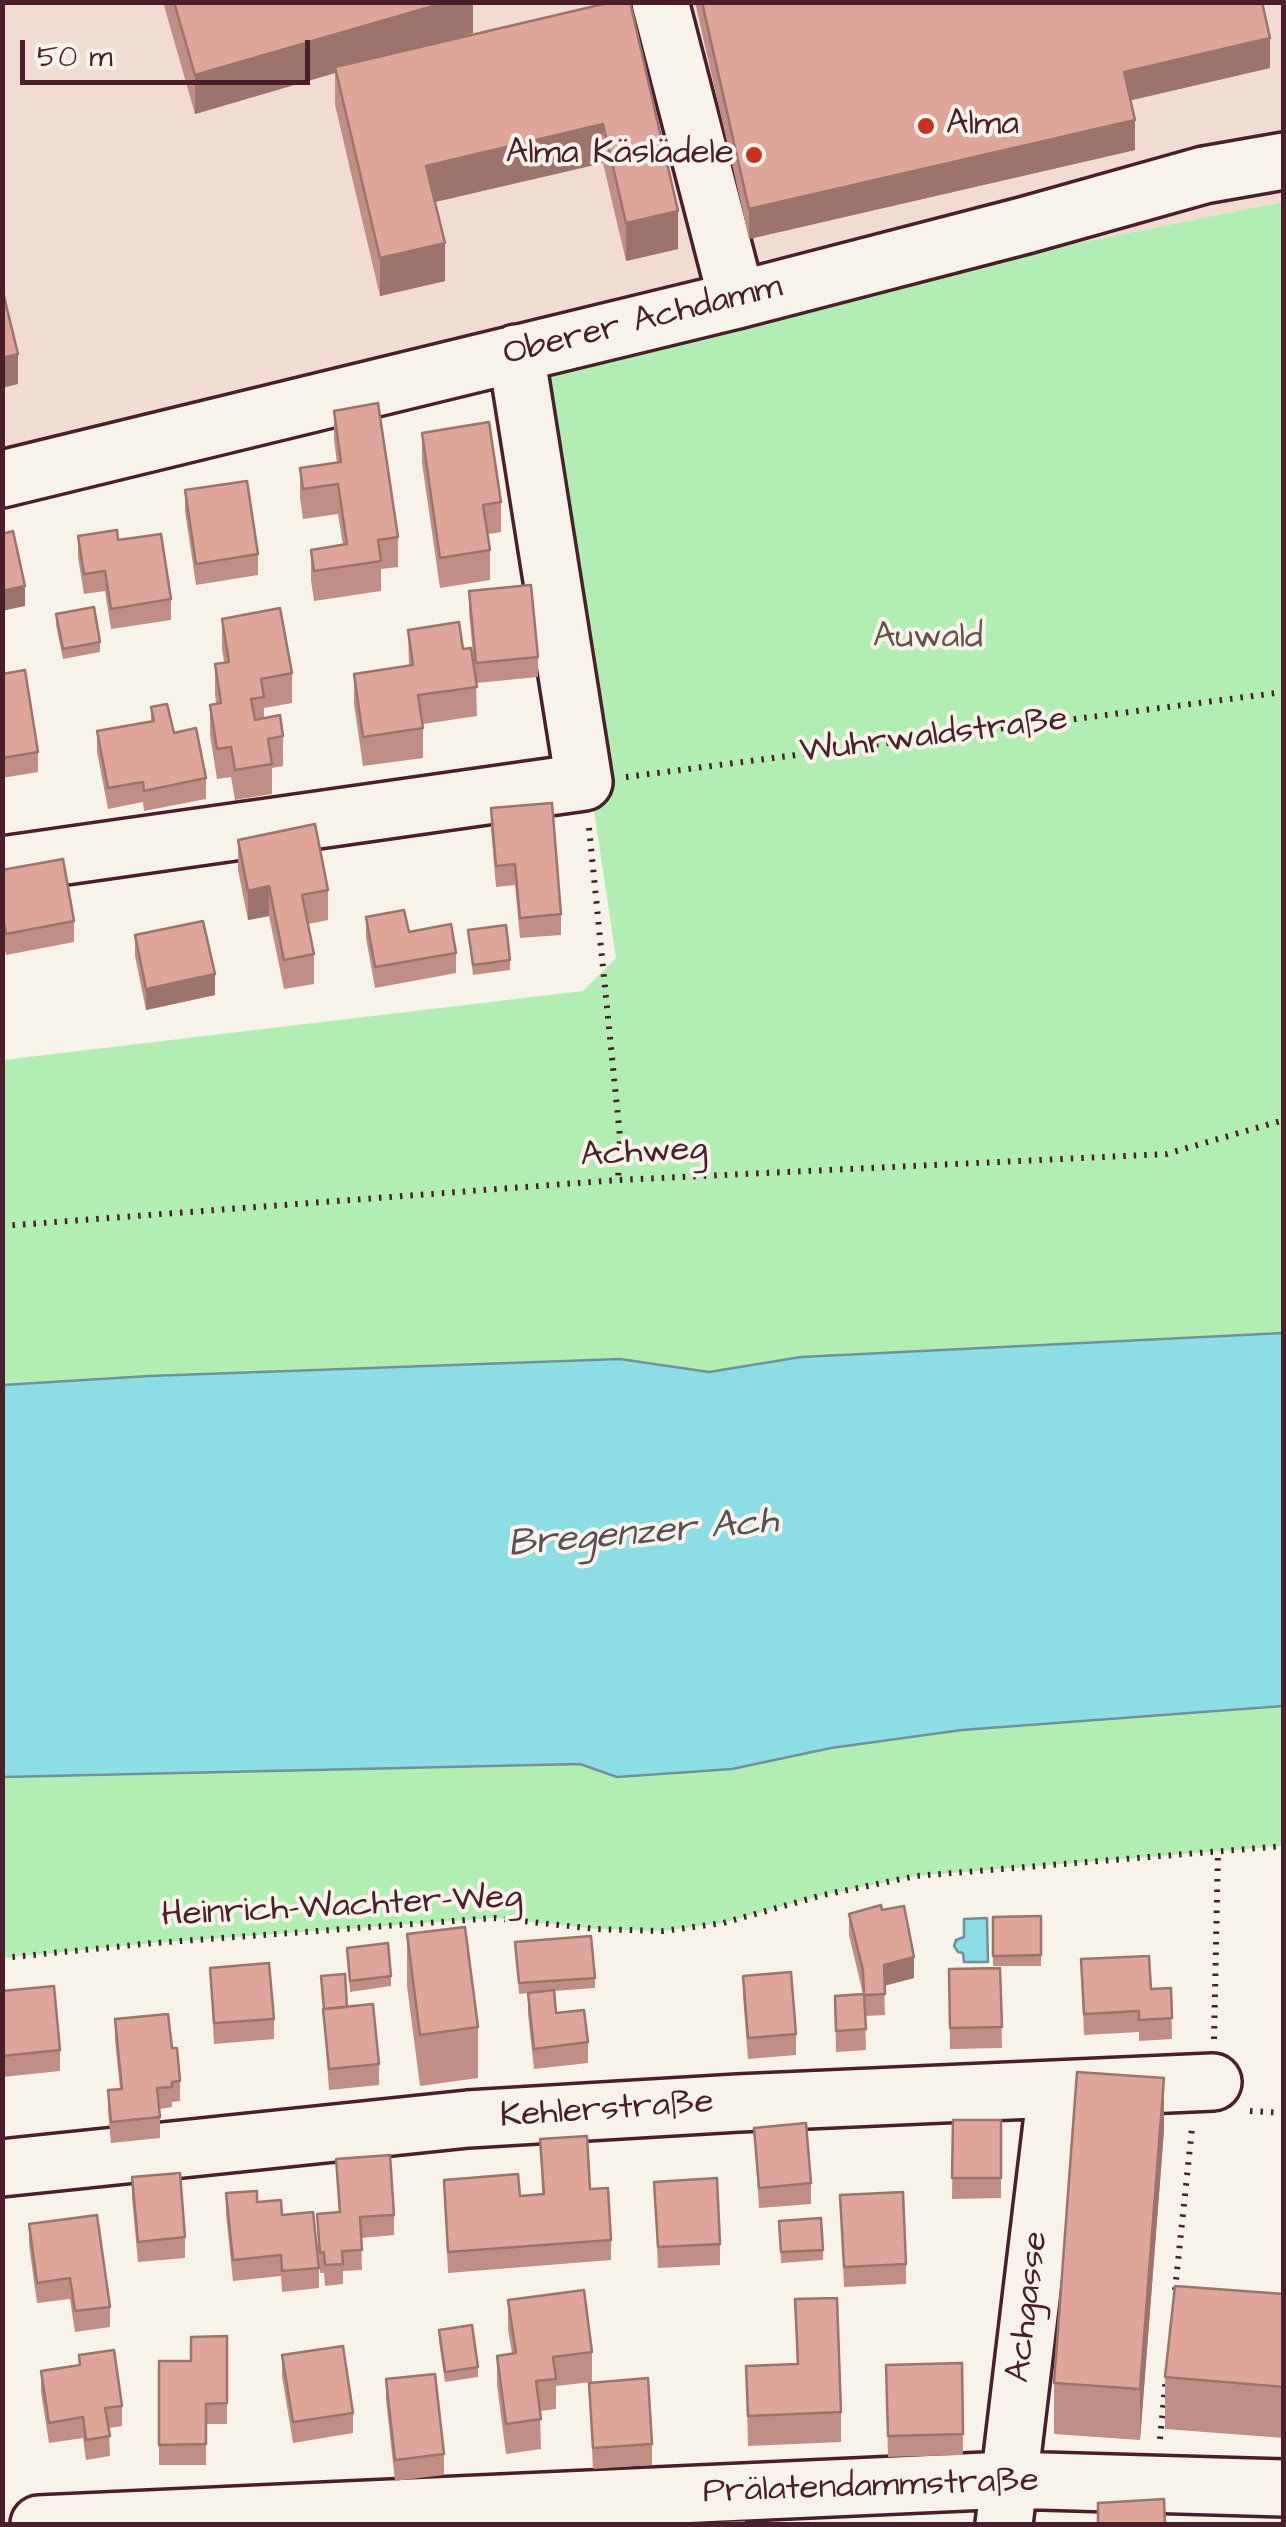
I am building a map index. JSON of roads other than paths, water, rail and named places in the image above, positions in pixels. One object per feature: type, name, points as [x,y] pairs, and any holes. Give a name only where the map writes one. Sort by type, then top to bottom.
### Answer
[{"type":"street","points":[[660,2],[737,300]]},
{"type":"street","name":"Oberer Achdamm","points":[[2,480],[737,300],[1204,176],[1284,161]]},
{"type":"street","points":[[2,865],[584,782],[516,353]]},
{"type":"street","name":"Kehlerstraße","points":[[2,2168],[468,2120],[738,2102],[1205,2082]]},
{"type":"street","name":"Achgasse","points":[[1006,2502],[1056,2090]]},
{"type":"street","name":"Prälatendammstraße","points":[[38,2524],[1006,2502],[1155,2484],[1284,2488]]},
{"type":"water","name":"Bregenzer Ach","points":[[1283,1333],[1283,1706],[962,1730],[831,1748],[732,1769],[617,1777],[580,1764],[3,1777],[3,1385],[620,1359],[709,1372],[801,1357]]},
{"type":"water","points":[[987,1918],[988,1962],[964,1962],[963,1953],[954,1946],[956,1940],[964,1937],[964,1919]]},
{"type":"place","name":"Alma","points":[[926,126]]},
{"type":"place","name":"Alma Käslädele","points":[[754,155]]},
{"type":"park label","name":"Auwald","points":[[928,639]]}]
